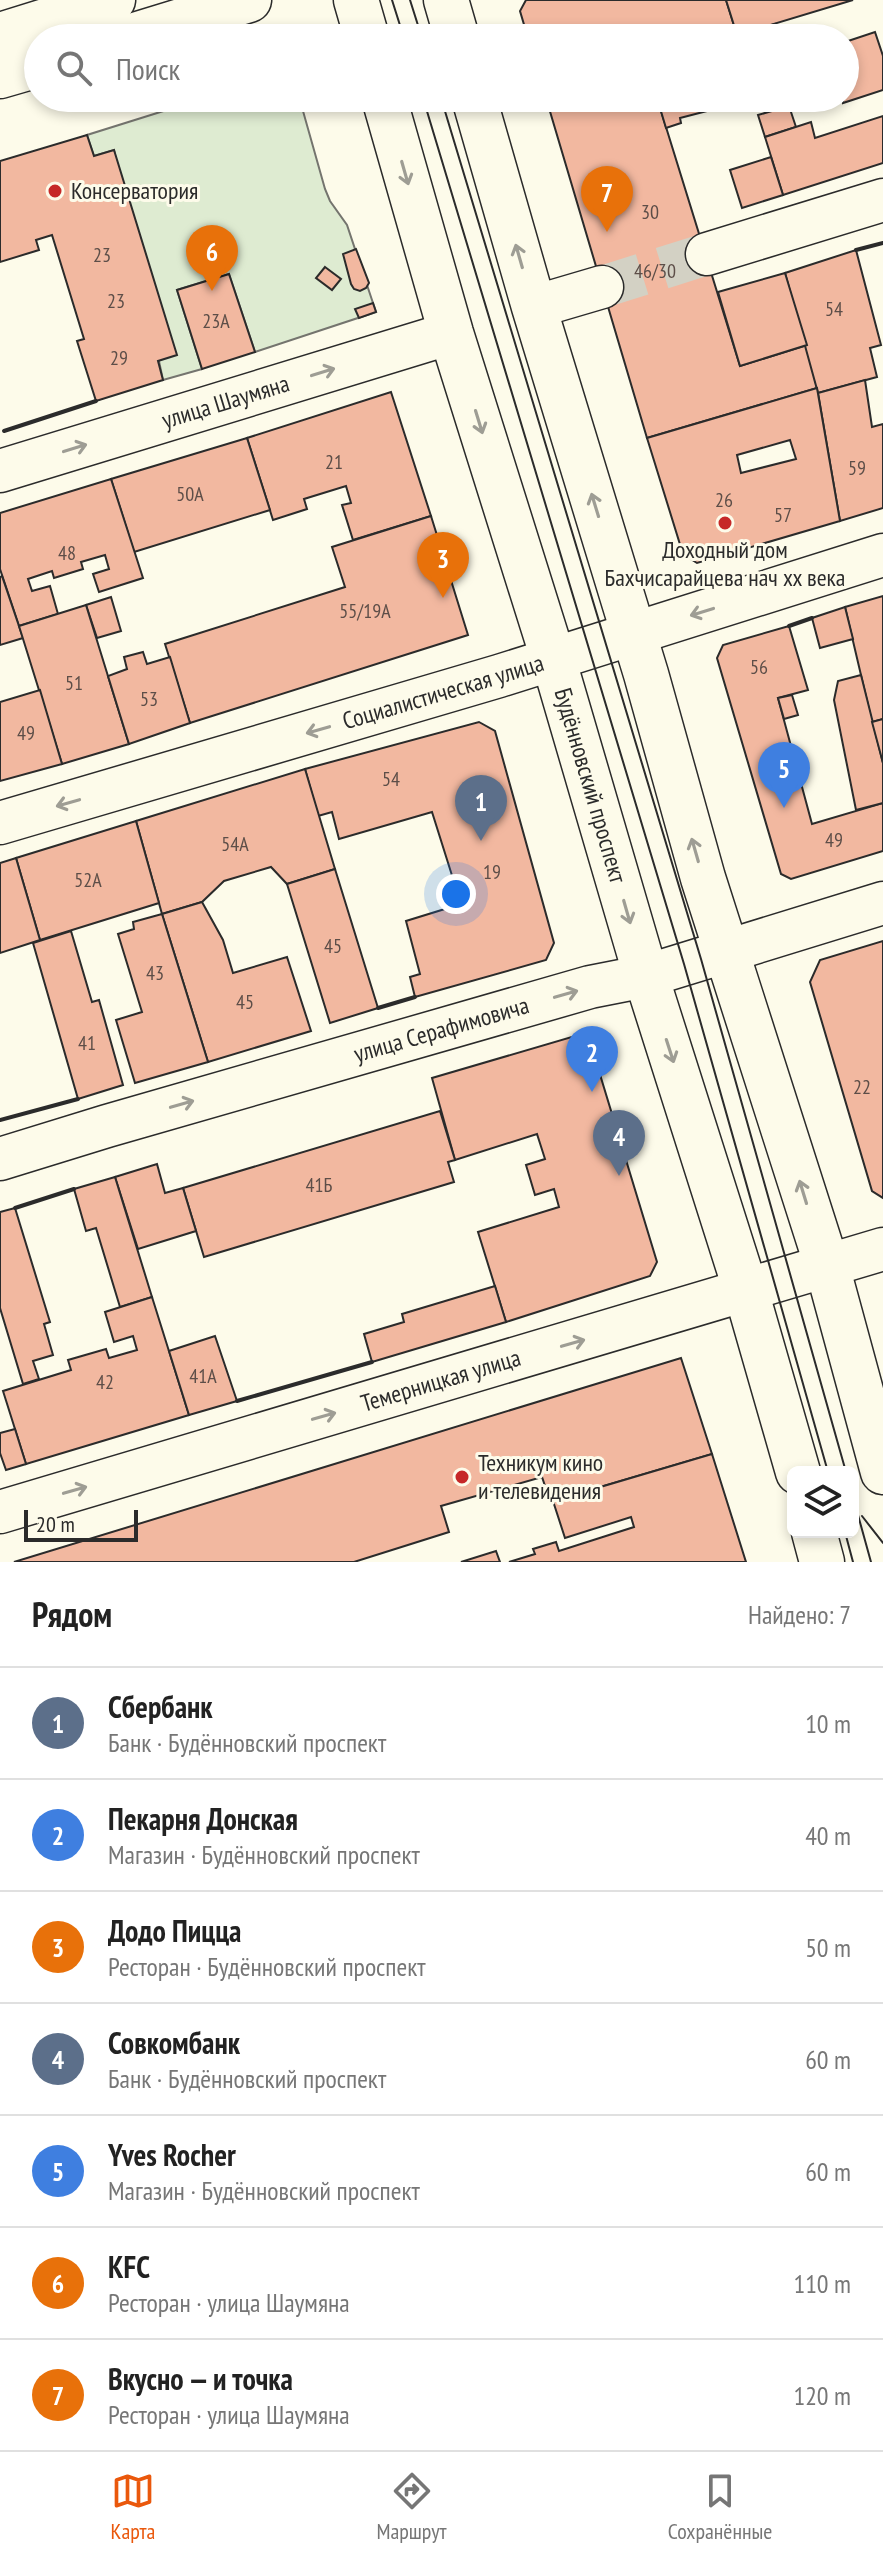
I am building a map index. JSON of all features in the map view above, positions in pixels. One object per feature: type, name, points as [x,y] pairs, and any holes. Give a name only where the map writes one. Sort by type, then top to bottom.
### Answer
[{"type":"main road","points":[[36,24],[113,0]]},
{"type":"main road","points":[[171,24],[249,0]]},
{"type":"main road","points":[[356,0],[363,24]]},
{"type":"main road","points":[[446,0],[453,24]]},
{"type":"main road","points":[[0,35],[24,28]]},
{"type":"main road","points":[[0,76],[24,69]]},
{"type":"main road","name":"Будённовский проспект","points":[[388,112],[451,333],[553,658],[646,976],[746,1291],[796,1466]]},
{"type":"main road","points":[[478,112],[634,633],[703,878],[827,1266],[883,1472]]},
{"type":"main road","points":[[816,1538],[822,1562]]},
{"type":"street","points":[[707,254],[883,200]]},
{"type":"street","points":[[534,307],[602,287]]},
{"type":"street","name":"улица Шаумяна","points":[[0,471],[451,333]]},
{"type":"street","name":"Социалистическая улица","points":[[0,823],[499,676],[883,555]]},
{"type":"street","name":"улица Серафимовича","points":[[0,1159],[590,987],[646,976],[883,903]]},
{"type":"street","name":"Темерницкая улица","points":[[0,1512],[883,1249]]},
{"type":"green space","points":[[160,112],[303,112],[325,189],[347,225],[376,312],[255,352],[229,274],[177,290],[202,369],[163,380],[114,150],[94,156],[87,135]]},
{"type":"building","points":[[526,0],[726,0],[734,24],[524,24],[520,11]]},
{"type":"building","points":[[726,0],[853,0],[773,24],[734,24]]},
{"type":"building","points":[[875,32],[883,56],[883,90],[859,98],[859,37]]},
{"type":"building","points":[[550,112],[661,112],[740,366],[807,345],[817,388],[647,438]]},
{"type":"building","points":[[661,112],[703,112],[680,118],[681,123],[666,128]]},
{"type":"building","points":[[791,112],[796,127],[765,137],[758,115]]},
{"type":"building","points":[[883,116],[883,163],[783,195],[765,137],[811,122],[815,138]]},
{"type":"building","points":[[87,135],[94,156],[114,150],[177,355],[158,361],[163,380],[96,401],[77,341],[84,339],[52,235],[36,240],[39,250],[0,262],[0,161]]},
{"type":"building","points":[[771,157],[783,195],[742,208],[730,170]]},
{"type":"building","points":[[356,249],[369,283],[360,291],[351,284],[343,254]]},
{"type":"building","points":[[856,250],[881,345],[870,348],[877,377],[818,393],[785,273]]},
{"type":"building","points":[[325,267],[341,279],[332,290],[316,278]]},
{"type":"building","points":[[785,273],[807,345],[740,366],[718,292]]},
{"type":"building","points":[[229,274],[255,352],[202,369],[177,290]]},
{"type":"building","points":[[373,303],[376,312],[359,318],[355,309]]},
{"type":"building","points":[[865,380],[872,427],[883,424],[883,508],[840,521],[818,393]]},
{"type":"building","points":[[817,388],[840,521],[697,563],[683,554],[647,438]],"holes":[[[790,440],[796,459],[741,473],[737,455]]]},
{"type":"building","points":[[391,392],[431,516],[353,540],[342,505],[351,503],[346,486],[304,499],[307,509],[273,520],[247,438]]},
{"type":"building","points":[[247,438],[270,510],[134,552],[111,479]]},
{"type":"building","points":[[111,479],[143,578],[99,592],[93,574],[109,569],[105,555],[81,562],[83,569],[54,578],[52,571],[28,579],[32,591],[50,586],[58,614],[19,626],[0,569],[0,513]]},
{"type":"building","points":[[431,516],[468,635],[190,723],[165,644],[345,587],[332,547]]},
{"type":"building","points":[[0,577],[23,638],[0,645]]},
{"type":"building","points":[[883,596],[883,719],[872,722],[845,607]]},
{"type":"building","points":[[111,597],[121,631],[97,638],[86,605]]},
{"type":"building","points":[[86,605],[129,744],[62,764],[19,626]]},
{"type":"building","points":[[845,607],[853,639],[820,648],[812,618]]},
{"type":"building","points":[[789,626],[808,690],[778,698],[812,824],[883,803],[883,851],[791,879],[781,874],[717,658],[723,645]]},
{"type":"building","points":[[143,652],[147,664],[170,657],[190,723],[129,744],[108,676],[127,669],[124,657]]},
{"type":"building","points":[[861,675],[883,763],[883,803],[856,810],[834,700],[838,681]]},
{"type":"building","points":[[40,690],[62,764],[0,781],[0,702]]},
{"type":"building","points":[[792,695],[798,715],[784,719],[778,698]]},
{"type":"building","points":[[883,719],[883,763],[872,722]]},
{"type":"building","points":[[479,722],[495,731],[554,943],[546,960],[415,997],[410,977],[420,974],[406,921],[461,904],[432,812],[339,839],[332,812],[318,816],[305,769]]},
{"type":"building","points":[[305,769],[335,869],[287,884],[271,867],[224,881],[202,902],[162,914],[136,821]]},
{"type":"building","points":[[136,821],[159,903],[40,940],[16,858]]},
{"type":"building","points":[[16,858],[40,940],[0,953],[0,863]]},
{"type":"building","points":[[335,869],[378,1008],[330,1023],[287,884]]},
{"type":"building","points":[[202,902],[223,940],[233,973],[287,957],[311,1031],[208,1062],[162,914]]},
{"type":"building","points":[[162,914],[208,1062],[135,1083],[116,1020],[142,1012],[118,934],[134,929],[133,922]]},
{"type":"building","points":[[71,931],[92,1002],[99,1000],[123,1085],[78,1099],[33,943]]},
{"type":"building","points":[[883,941],[883,1198],[872,1191],[810,982],[820,960]]},
{"type":"building","points":[[575,1036],[591,1045],[657,1262],[650,1276],[506,1322],[478,1232],[559,1207],[554,1189],[535,1195],[526,1165],[545,1159],[537,1134],[455,1160],[432,1078]]},
{"type":"building","points":[[440,1111],[455,1160],[448,1162],[454,1182],[204,1257],[183,1188]]},
{"type":"building","points":[[157,1164],[165,1193],[183,1188],[196,1231],[138,1249],[115,1177]]},
{"type":"building","points":[[115,1177],[152,1297],[120,1307],[96,1228],[86,1231],[74,1189]]},
{"type":"building","points":[[15,1208],[50,1322],[44,1324],[53,1355],[33,1361],[39,1379],[23,1384],[0,1308],[0,1212]]},
{"type":"building","points":[[495,1286],[506,1322],[372,1362],[364,1334],[404,1322],[402,1314]]},
{"type":"building","points":[[152,1297],[189,1415],[26,1464],[3,1391],[71,1370],[68,1360],[106,1349],[109,1358],[137,1350],[133,1336],[114,1342],[105,1312]]},
{"type":"building","points":[[215,1336],[237,1401],[189,1415],[169,1351]]},
{"type":"building","name":"Техникум кино и телевидения","points":[[681,1358],[712,1454],[553,1501],[550,1501],[542,1477],[441,1506],[449,1532],[354,1562],[14,1562]]},
{"type":"building","points":[[15,1429],[26,1464],[6,1470],[0,1453],[0,1433]]},
{"type":"building","points":[[712,1454],[746,1562],[509,1562],[535,1554],[533,1549],[556,1542],[559,1551],[634,1527],[631,1517],[565,1538],[553,1501]]},
{"type":"building","points":[[496,1551],[500,1562],[461,1562]]},
{"type":"tunnel","points":[[602,287],[707,254]]},
{"type":"tram line","points":[[392,0],[400,24]]},
{"type":"tram line","points":[[410,0],[418,24]]},
{"type":"tram line","points":[[427,112],[684,964],[826,1466]]},
{"type":"tram line","points":[[445,112],[701,959],[844,1466]]},
{"type":"tram line","points":[[862,1516],[883,1543]]},
{"type":"tram line","points":[[859,1519],[871,1562]]},
{"type":"tram line","points":[[847,1538],[853,1562]]},
{"type":"wall","points":[[856,250],[883,243]]},
{"type":"wall","points":[[4,431],[96,401]]},
{"type":"wall","points":[[789,626],[812,618]]},
{"type":"wall","points":[[378,1008],[415,997]]},
{"type":"wall","points":[[0,1120],[78,1099]]},
{"type":"wall","points":[[15,1208],[74,1189]]},
{"type":"wall","points":[[237,1401],[372,1362]]},
{"type":"place","name":"Консерватория","points":[[55,191]]},
{"type":"place","name":"Вкусно — и точка","points":[[607,232]]},
{"type":"place","name":"KFC","points":[[212,291]]},
{"type":"place","name":"Доходный дом Бахчисарайцева нач xx века","points":[[725,523]]},
{"type":"place","name":"Додо Пицца","points":[[443,598]]},
{"type":"place","name":"Yves Rocher","points":[[784,808]]},
{"type":"place","name":"Сбербанк","points":[[481,841]]},
{"type":"place","name":"Пекарня Донская","points":[[592,1092]]},
{"type":"place","name":"Совкомбанк","points":[[619,1176]]},
{"type":"place","name":"Техникум кино и телевидения","points":[[462,1477]]}]
